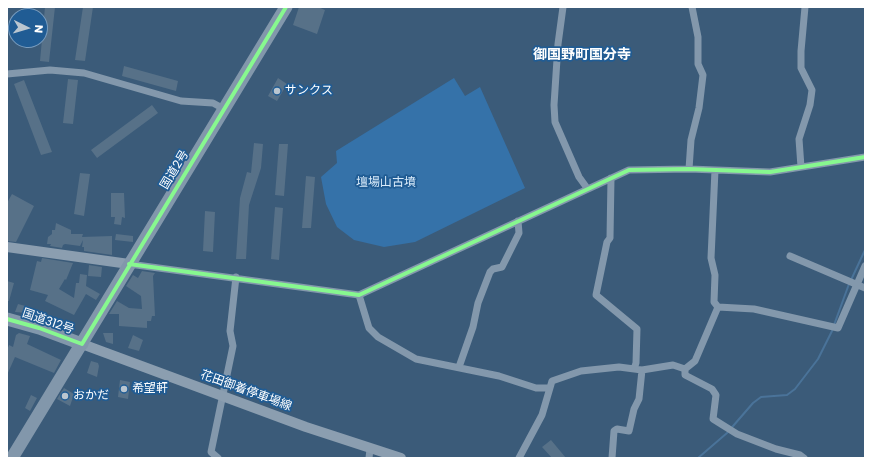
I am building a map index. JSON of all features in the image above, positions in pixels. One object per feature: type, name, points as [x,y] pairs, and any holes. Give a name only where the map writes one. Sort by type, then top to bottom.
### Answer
[{"type":"highway","name":"国道2号","points":[[12,458],[286,7]]},
{"type":"highway","name":"国道312号","points":[[7,319],[39,328],[82,344]]},
{"type":"main road","points":[[7,248],[129,264]]},
{"type":"main road","name":"花田御着停車場線","points":[[82,344],[223,396],[369,454],[402,458]]},
{"type":"street","points":[[563,7],[558,44],[554,105],[555,122],[579,177],[587,188]]},
{"type":"street","points":[[689,169],[691,140],[699,108],[703,75],[698,64],[698,37],[692,7]]},
{"type":"street","points":[[801,167],[799,139],[810,105],[812,90],[801,68],[800,51],[805,7]]},
{"type":"street","points":[[7,74],[50,70],[84,73],[181,101],[213,103],[224,109]]},
{"type":"street","points":[[129,264],[359,294],[629,170],[689,169],[770,172],[865,157]]},
{"type":"street","points":[[715,170],[711,258],[715,275],[714,302],[718,307],[754,309],[838,328],[865,266]]},
{"type":"street","points":[[611,178],[610,238],[607,242],[596,295],[637,329],[636,363],[634,369]]},
{"type":"street","points":[[459,367],[473,327],[480,297],[490,272],[493,269],[502,267],[519,233],[518,221]]},
{"type":"street","points":[[790,256],[865,288]]},
{"type":"street","points":[[218,458],[211,452],[232,346],[230,331],[236,277]]},
{"type":"street","points":[[359,294],[369,328],[378,337],[416,359],[499,376],[536,388],[549,388]]},
{"type":"street","points":[[718,307],[695,360],[685,369],[685,375],[712,388],[716,395],[713,419],[737,434],[776,449],[800,455],[804,458]]},
{"type":"street","points":[[519,458],[542,416],[552,381],[581,371],[619,368],[642,370],[673,365],[685,369]]},
{"type":"street","points":[[612,458],[614,431],[617,429],[629,431],[634,409],[639,399],[642,370]]},
{"type":"green space","name":"壇場山古墳","points":[[454,78],[465,96],[480,87],[525,188],[415,242],[384,247],[354,240],[337,227],[326,204],[321,177],[337,163],[336,151]]},
{"type":"building","points":[[55,7],[49,62],[40,61],[41,48],[48,48],[48,8],[45,8]]},
{"type":"building","points":[[83,7],[93,7],[85,61],[75,60]]},
{"type":"building","points":[[299,7],[318,7],[325,10],[317,34],[293,25]]},
{"type":"building","points":[[124,66],[178,81],[176,91],[122,76]]},
{"type":"building","points":[[278,78],[287,84],[277,101],[268,96]]},
{"type":"building","points":[[68,79],[78,80],[73,124],[63,123]]},
{"type":"building","points":[[24,80],[52,152],[41,155],[14,84]]},
{"type":"building","points":[[152,105],[158,113],[97,158],[91,150]]},
{"type":"building","points":[[254,143],[263,144],[261,168],[249,205],[246,259],[236,259],[240,198],[247,172],[251,173]]},
{"type":"building","points":[[279,144],[288,144],[284,196],[275,195]]},
{"type":"building","points":[[80,173],[90,174],[84,216],[74,214]]},
{"type":"building","points":[[306,176],[315,177],[311,228],[302,228]]},
{"type":"building","points":[[111,193],[124,193],[125,218],[122,217],[121,225],[114,224],[115,217],[111,217]]},
{"type":"building","points":[[12,194],[34,206],[16,242],[7,241],[7,203]]},
{"type":"building","points":[[275,207],[283,208],[279,260],[271,259]]},
{"type":"building","points":[[205,211],[215,212],[213,252],[203,251]]},
{"type":"building","points":[[56,223],[71,230],[71,234],[83,234],[82,237],[112,236],[112,255],[84,251],[84,247],[82,247],[83,240],[80,246],[65,244],[62,248],[50,246],[51,244],[47,244],[48,237],[52,234],[52,230],[55,230]]},
{"type":"building","points":[[116,234],[133,236],[133,242],[115,240]]},
{"type":"building","points":[[42,258],[73,263],[66,280],[65,279],[59,289],[74,298],[76,283],[79,283],[80,274],[87,275],[86,286],[100,294],[96,300],[86,294],[74,315],[45,301],[48,295],[30,290],[37,261],[41,262]]},
{"type":"building","points":[[89,265],[102,267],[101,277],[88,276]]},
{"type":"building","points":[[142,271],[155,273],[153,276],[155,316],[152,316],[151,321],[147,321],[147,328],[119,326],[119,314],[109,314],[117,301],[129,308],[142,309],[141,296],[126,286],[133,275],[138,278]]},
{"type":"building","points":[[7,281],[14,283],[9,301],[7,301]]},
{"type":"building","points":[[18,304],[29,307],[27,313],[15,312]]},
{"type":"building","points":[[19,333],[30,336],[27,344],[61,360],[54,373],[15,357],[7,375],[7,350],[9,345],[13,347],[16,335]]},
{"type":"building","points":[[103,333],[113,333],[113,344],[106,342]]},
{"type":"building","points":[[133,335],[143,340],[139,351],[128,348]]},
{"type":"building","points":[[91,361],[98,363],[99,366],[97,377],[87,373]]},
{"type":"building","name":"希望軒","points":[[120,380],[130,382],[128,399],[118,397]]},
{"type":"building","name":"おかだ","points":[[64,388],[74,394],[70,406],[57,399]]},
{"type":"building","points":[[31,395],[37,398],[30,411],[25,408]]},
{"type":"building","points":[[551,440],[566,458],[552,458],[542,447]]},
{"type":"waterway","points":[[851,280],[865,250]]},
{"type":"waterway","points":[[834,325],[849,284]]},
{"type":"waterway","points":[[698,458],[727,433],[753,403],[761,397],[787,395],[795,389],[818,359],[833,329]]},
{"type":"cycle path","points":[[7,319],[39,328],[82,344],[286,7]]},
{"type":"cycle path","points":[[129,264],[359,295],[629,170],[689,169],[770,172],[865,157]]},
{"type":"place","name":"サンクス","points":[[277,91]]},
{"type":"place","name":"希望軒","points":[[124,389]]},
{"type":"place","name":"おかだ","points":[[65,396]]},
{"type":"district","name":"御国野町国分寺","points":[[582,55]]}]
